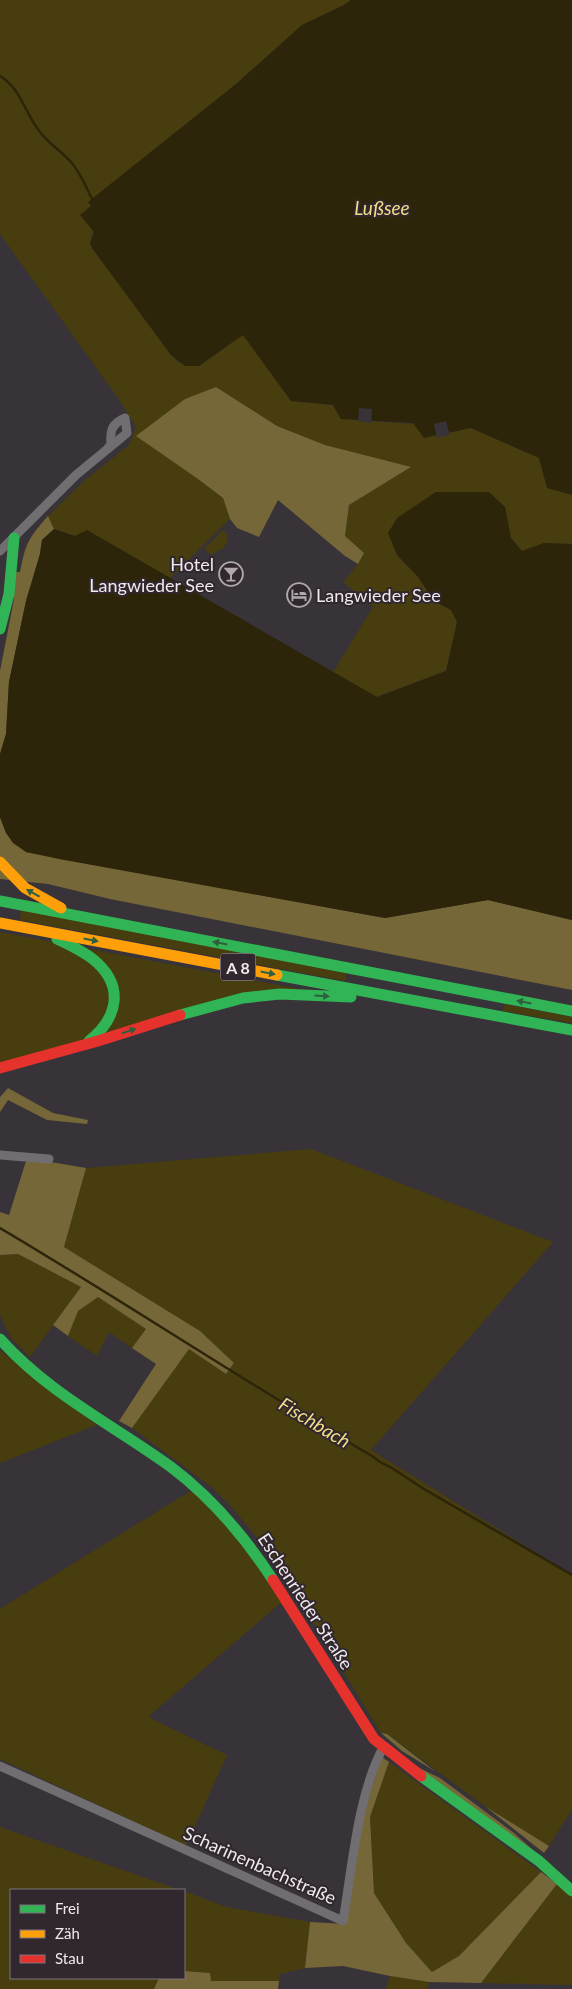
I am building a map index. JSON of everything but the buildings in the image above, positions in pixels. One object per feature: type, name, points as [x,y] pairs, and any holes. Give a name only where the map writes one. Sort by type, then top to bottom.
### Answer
[{"type":"main road","points":[[0,628],[4,612],[2,600],[14,538]]},
{"type":"main road","points":[[0,575],[4,595]]},
{"type":"main road","points":[[0,862],[25,888],[74,915]]},
{"type":"main road","name":"A 8","points":[[0,901],[572,1011]]},
{"type":"main road","name":"A 8","points":[[0,923],[572,1030]]},
{"type":"main road","points":[[43,931],[94,960],[104,969],[112,982],[115,998],[112,1016],[103,1029],[82,1044]]},
{"type":"main road","points":[[0,1068],[243,998],[280,994],[354,997],[414,1007],[432,1004]]},
{"type":"main road","name":"Eschenrieder Straße","points":[[0,1339],[16,1357],[40,1376],[104,1424],[181,1475],[213,1503],[232,1524],[265,1568],[291,1606],[364,1725],[382,1748],[539,1861],[572,1891]]},
{"type":"street","points":[[0,551],[76,475],[108,448]]},
{"type":"street","points":[[0,1155],[49,1159]]},
{"type":"street","name":"Scharinenbachstraße","points":[[0,1766],[344,1921],[362,1813],[374,1763],[382,1748]]},
{"type":"shaded area","points":[[0,0],[351,0],[302,25],[236,84],[89,202],[93,222],[90,243],[178,362],[199,366],[243,334],[291,401],[333,405],[341,419],[471,428],[539,458],[547,487],[572,495],[572,544],[544,543],[522,551],[511,538],[505,507],[397,555],[418,577],[434,601],[451,610],[457,622],[446,671],[376,697],[333,672],[373,607],[343,582],[358,564],[364,553],[345,536],[349,505],[410,468],[325,445],[277,426],[216,387],[198,479],[223,498],[230,519],[170,578],[87,531],[75,536],[54,529],[48,516],[84,481],[129,445],[136,427],[120,401],[0,234]]},
{"type":"shaded area","points":[[216,387],[277,426],[325,445],[411,467],[349,505],[345,536],[364,553],[358,564],[345,556],[278,500],[259,537],[237,528],[230,519],[223,498],[136,436],[185,399]]},
{"type":"shaded area","points":[[48,516],[54,529],[42,540],[40,554],[26,601],[9,682],[6,734],[0,754],[0,671],[14,599],[14,572],[20,572],[29,541]]},
{"type":"shaded area","points":[[223,530],[227,535],[228,542],[223,548],[212,555],[204,549]]},
{"type":"shaded area","points":[[0,817],[6,833],[26,852],[385,918],[488,900],[572,920],[572,990],[110,899],[48,884],[0,879]]},
{"type":"shaded area","points":[[21,910],[347,972],[345,981],[20,920]]},
{"type":"shaded area","points":[[0,932],[310,991],[253,993],[0,1065]]},
{"type":"shaded area","points":[[504,1004],[572,1017],[572,1023],[503,1011]]},
{"type":"shaded area","points":[[8,1088],[53,1113],[88,1120],[87,1124],[47,1120],[8,1100],[0,1112],[0,1097]]},
{"type":"shaded area","points":[[311,1149],[553,1242],[371,1450],[572,1575],[572,1809],[549,1846],[486,1807],[387,1734],[381,1733],[295,1593],[258,1539],[229,1504],[209,1485],[132,1428],[189,1348],[225,1374],[234,1363],[200,1331],[64,1247],[86,1168]]},
{"type":"shaded area","points":[[27,1158],[86,1168],[64,1247],[200,1331],[234,1363],[226,1374],[189,1349],[132,1428],[119,1421],[156,1364],[132,1348],[146,1329],[98,1297],[78,1311],[68,1336],[53,1325],[81,1287],[18,1254],[0,1255],[0,1212],[9,1215]]},
{"type":"shaded area","points":[[18,1254],[81,1287],[30,1357],[11,1338],[0,1315],[0,1255]]},
{"type":"shaded area","points":[[98,1297],[147,1329],[132,1348],[109,1332],[97,1356],[68,1336],[78,1310]]},
{"type":"shaded area","points":[[0,1350],[54,1394],[97,1425],[0,1463]]},
{"type":"shaded area","points":[[192,1490],[229,1526],[283,1601],[148,1717],[227,1755],[186,1846],[0,1759],[0,1609]]},
{"type":"shaded area","points":[[381,1733],[387,1734],[436,1772],[402,1751]]},
{"type":"shaded area","points":[[382,1757],[389,1762],[370,1817],[374,1893],[406,1943],[432,1972],[459,1956],[541,1872],[557,1884],[481,1983],[429,1982],[343,1966],[305,1968],[310,1922],[346,1924],[363,1813]]},
{"type":"shaded area","points":[[389,1762],[541,1872],[459,1956],[432,1972],[406,1943],[374,1893],[370,1817]]},
{"type":"shaded area","points":[[409,1763],[440,1778],[514,1833],[534,1851]]},
{"type":"shaded area","points":[[486,1807],[549,1846],[544,1853]]},
{"type":"shaded area","points":[[0,1827],[177,1889],[10,1889],[10,1979],[159,1979],[154,1989],[0,1989]]},
{"type":"shaded area","points":[[557,1884],[572,1898],[572,1985],[481,1983]]},
{"type":"shaded area","points":[[185,1891],[227,1907],[310,1922],[305,1968],[280,1974],[279,1981],[210,1981],[210,1973],[185,1971]]},
{"type":"shaded area","points":[[185,1971],[210,1973],[211,1981],[279,1981],[278,1989],[154,1989],[159,1979],[185,1979]]},
{"type":"shaded area","points":[[390,1976],[429,1982],[427,1989],[386,1989]]},
{"type":"water","name":"Lußsee","points":[[351,0],[572,0],[572,495],[547,488],[539,458],[471,428],[424,438],[413,423],[341,419],[333,405],[291,401],[243,335],[199,366],[185,366],[171,355],[92,248],[90,243],[94,232],[80,215],[91,206],[88,202],[236,84],[302,25]]},
{"type":"water","name":"Langwieder See","points":[[436,492],[489,492],[505,507],[511,538],[522,551],[544,543],[572,544],[572,920],[488,900],[385,918],[59,859],[26,852],[13,843],[6,833],[0,817],[0,754],[6,734],[9,682],[26,601],[40,554],[42,540],[54,529],[75,536],[87,530],[377,697],[446,671],[457,622],[451,610],[434,601],[418,577],[397,555],[388,533],[397,518]]},
{"type":"pier","points":[[359,408],[372,409],[371,423],[358,421]]},
{"type":"pier","points":[[446,421],[450,435],[437,438],[434,424]]},
{"type":"waterway","points":[[0,76],[13,87],[35,125],[44,136],[74,166],[92,199]]},
{"type":"waterway","name":"Fischbach","points":[[0,1228],[424,1489],[572,1575]]},
{"type":"traffic: fast","points":[[0,629],[9,594],[14,538]]},
{"type":"traffic: fast","points":[[0,901],[572,1011]]},
{"type":"traffic: fast","points":[[57,939],[94,960],[104,970],[114,991],[112,1012],[99,1032],[89,1041]]},
{"type":"traffic: fast","points":[[277,975],[572,1030]]},
{"type":"traffic: fast","points":[[180,1015],[243,998],[280,994],[351,997]]},
{"type":"traffic: fast","points":[[0,1339],[39,1376],[60,1392],[186,1479],[227,1519],[273,1580]]},
{"type":"traffic: fast","points":[[421,1776],[539,1861],[572,1891]]},
{"type":"traffic: slow","points":[[0,862],[25,888],[61,908]]},
{"type":"traffic: slow","points":[[0,923],[277,975]]},
{"type":"traffic: jam","points":[[0,1068],[98,1041],[180,1015]]},
{"type":"traffic: jam","points":[[273,1580],[374,1739],[421,1776]]},
{"type":"place","name":"Hotel Langwieder See","points":[[231,574]]},
{"type":"place","name":"Langwieder See","points":[[299,595]]}]
